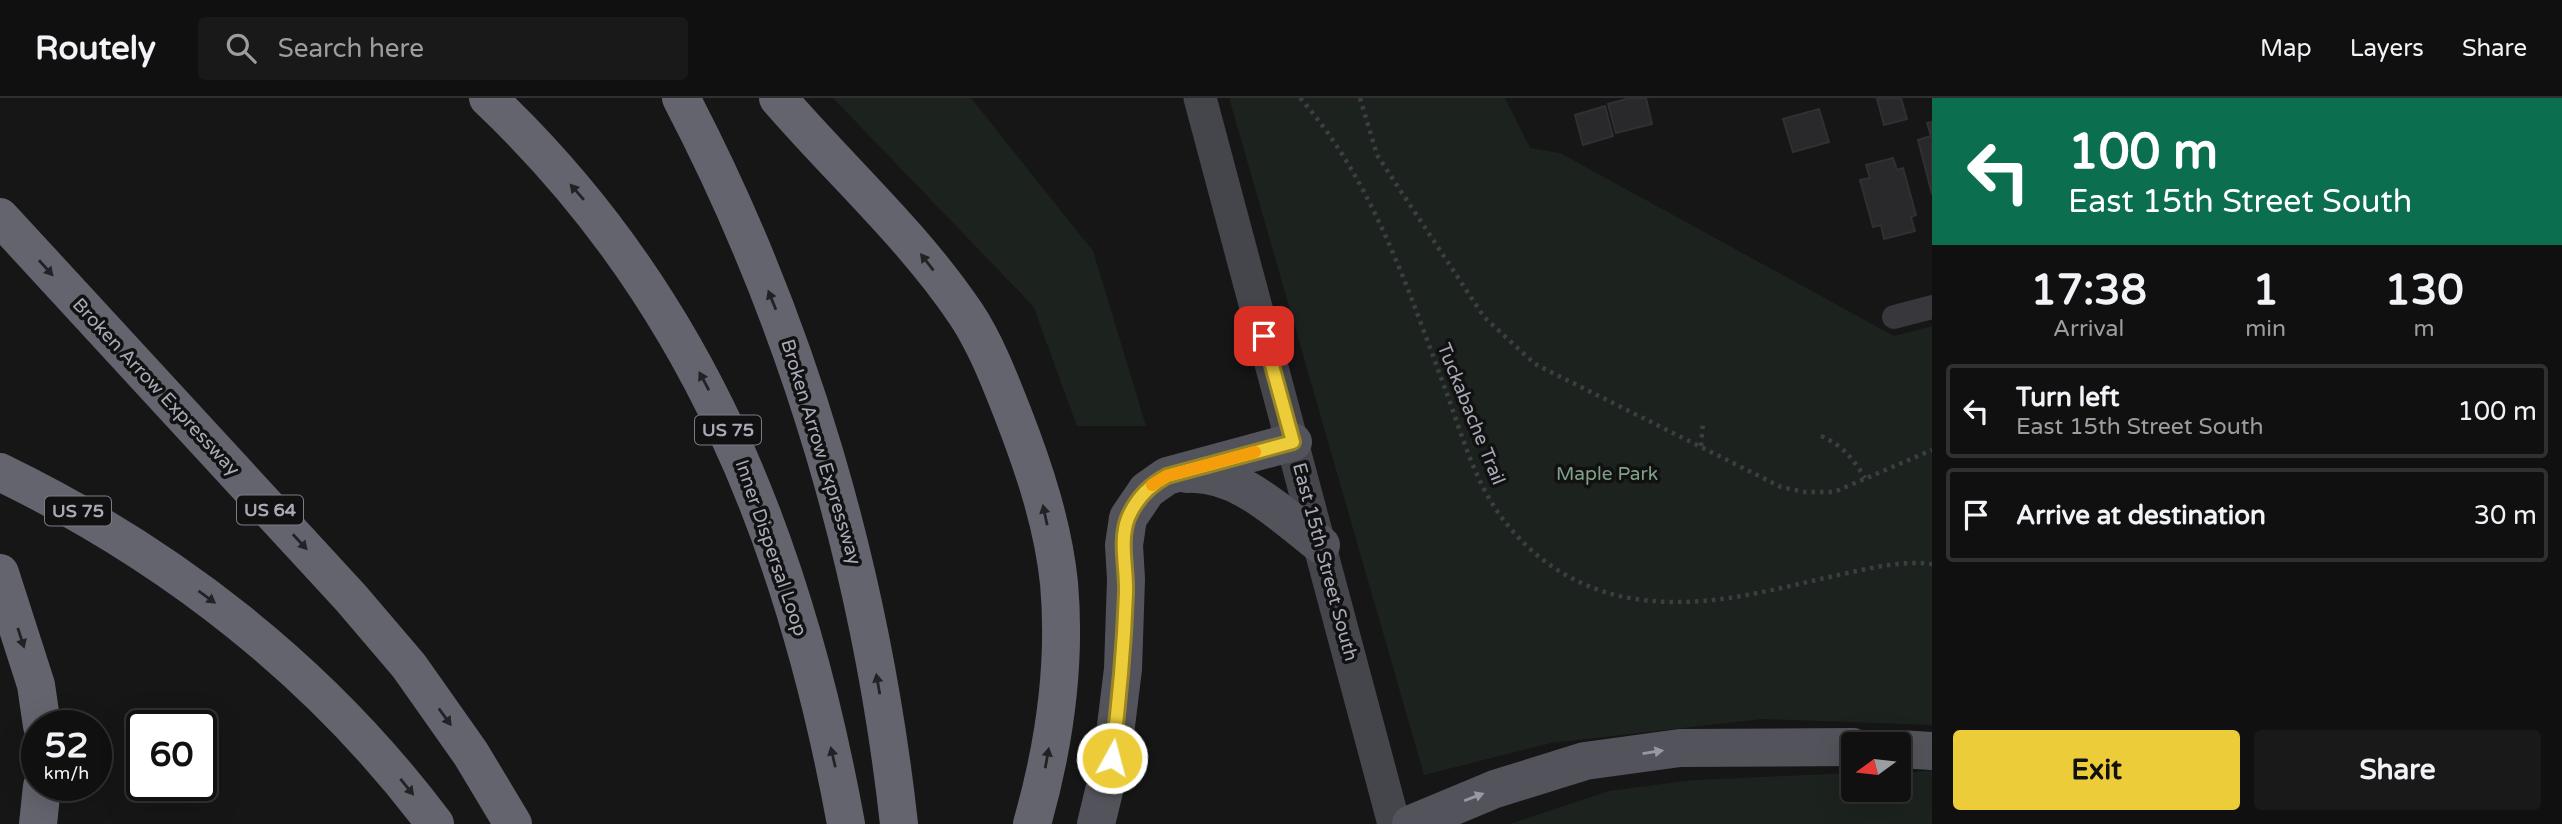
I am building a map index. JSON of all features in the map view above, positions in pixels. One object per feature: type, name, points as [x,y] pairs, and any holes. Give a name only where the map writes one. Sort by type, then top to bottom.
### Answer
[{"type":"highway","name":"Inner Dispersal Loop","points":[[488,98],[553,164],[594,213],[654,297],[705,383],[747,475],[796,614],[830,741],[846,824]]},
{"type":"highway","name":"Broken Arrow Expressway","points":[[681,98],[744,230],[790,344],[830,469],[857,573],[889,742],[899,824]]},
{"type":"highway","points":[[778,98],[894,223],[968,316],[999,379],[1025,445],[1040,491],[1059,582],[1060,624],[1056,703],[1040,797],[1032,824]]},
{"type":"highway","name":"Broken Arrow Expressway","points":[[0,217],[384,637],[471,754],[513,824]]},
{"type":"highway","name":"US 75","points":[[0,472],[100,523],[225,610],[280,656],[354,728],[405,784],[435,824]]},
{"type":"highway","points":[[0,573],[36,685],[39,710]]},
{"type":"highway","points":[[38,824],[40,801]]},
{"type":"main road","name":"East 15th Street South","points":[[1200,98],[1394,824]]},
{"type":"main road","points":[[1096,824],[1112,758],[1123,669],[1125,530],[1138,500],[1156,482],[1167,476],[1293,442]]},
{"type":"main road","points":[[1167,476],[1198,474],[1228,480],[1261,499],[1321,545]]},
{"type":"main road","points":[[1411,824],[1495,789],[1585,761],[1680,748],[1841,746]]},
{"type":"main road","points":[[1911,750],[1932,751]]},
{"type":"street","points":[[1894,317],[1932,307]]},
{"type":"path","name":"Tuckabache Trail","points":[[1300,98],[1331,134],[1362,188],[1424,334],[1483,489],[1505,522],[1543,561],[1578,582],[1612,593],[1681,603],[1734,599],[1897,564],[1932,564]]},
{"type":"path","points":[[1360,98],[1377,155],[1484,317],[1535,364],[1781,487],[1805,492],[1834,492],[1932,450]]},
{"type":"path","points":[[1701,446],[1703,423]]},
{"type":"path","points":[[1821,436],[1838,443],[1851,455],[1864,478]]},
{"type":"green space","points":[[833,98],[971,98],[1093,251],[1146,426],[1077,426],[1033,306]]},
{"type":"green space","name":"Maple Park","points":[[1229,98],[1505,98],[1530,148],[1560,153],[1894,336],[1932,326],[1932,725],[1762,719],[1551,743],[1424,775]]},
{"type":"green space","points":[[1932,770],[1932,824],[1510,824],[1609,791],[1693,780],[1841,774],[1841,802],[1911,802],[1911,773]]},
{"type":"building","points":[[1630,98],[1646,98],[1652,124],[1616,133],[1608,104]]},
{"type":"building","points":[[1901,98],[1907,119],[1884,125],[1877,99]]},
{"type":"building","points":[[1605,106],[1613,136],[1583,145],[1575,115]]},
{"type":"building","points":[[1819,109],[1829,142],[1793,152],[1783,119]]},
{"type":"building","points":[[1932,122],[1932,194],[1918,140],[1931,136],[1927,123]]},
{"type":"building","points":[[1893,158],[1897,170],[1903,168],[1916,215],[1911,217],[1915,231],[1884,239],[1881,225],[1873,227],[1860,180],[1870,178],[1866,165]]},
{"type":"slow traffic","points":[[1152,485],[1167,476],[1255,452]]},
{"type":"route","points":[[1112,758],[1123,669],[1126,579],[1124,545],[1128,518],[1147,490],[1167,476],[1293,442],[1264,336]]}]
